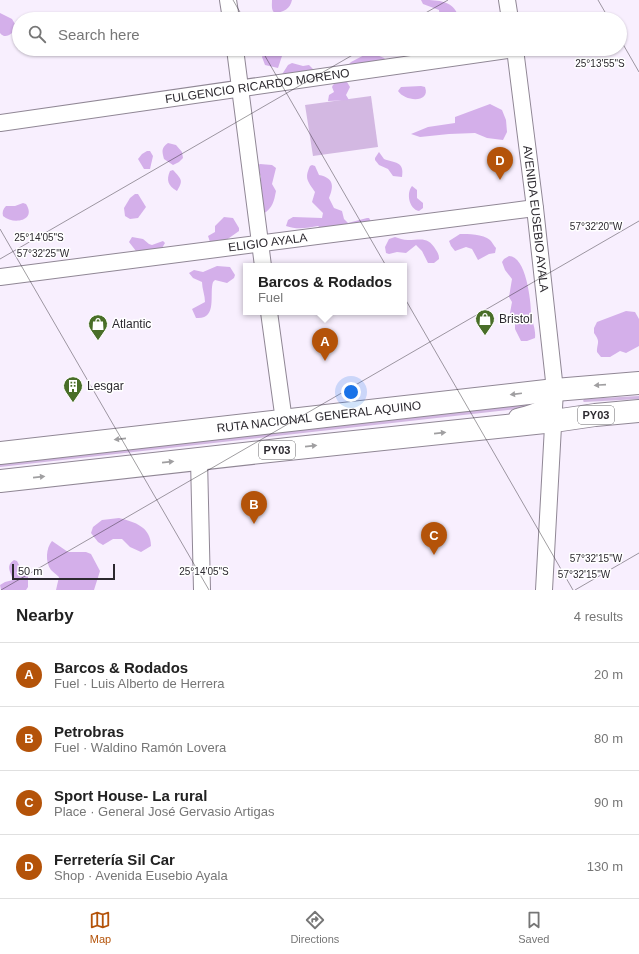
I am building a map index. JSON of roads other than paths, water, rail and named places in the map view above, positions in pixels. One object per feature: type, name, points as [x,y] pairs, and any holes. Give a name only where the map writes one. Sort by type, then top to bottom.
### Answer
[{"type":"highway","name":"RUTA NACIONAL GENERAL AQUINO","points":[[0,453],[555,390],[639,382]]},
{"type":"highway","name":"PY03","points":[[0,481],[639,411]]},
{"type":"street","points":[[228,0],[230,12]]},
{"type":"street","points":[[507,0],[509,12]]},
{"type":"street","points":[[236,56],[263,263]]},
{"type":"street","name":"FULGENCIO RICARDO MORENO","points":[[0,123],[466,56]]},
{"type":"street","name":"AVENIDA EUSEBIO AYALA","points":[[516,56],[535,208],[555,390],[544,590]]},
{"type":"street","name":"ELIGIO AYALA","points":[[0,277],[535,208]]},
{"type":"street","points":[[270,315],[284,421]]},
{"type":"street","points":[[500,426],[515,418],[538,411],[548,402],[555,390]]},
{"type":"street","points":[[199,459],[202,590]]},
{"type":"place","name":"Ferretería Sil Car","points":[[500,180]]},
{"type":"place","name":"Bristol","points":[[485,336]]},
{"type":"place","name":"Atlantic","points":[[98,341]]},
{"type":"place","name":"Barcos & Rodados","points":[[325,361]]},
{"type":"place","name":"Lesgar","points":[[73,403]]},
{"type":"place","name":"Petrobras","points":[[254,524]]},
{"type":"place","name":"Sport House- La rural","points":[[434,555]]}]
